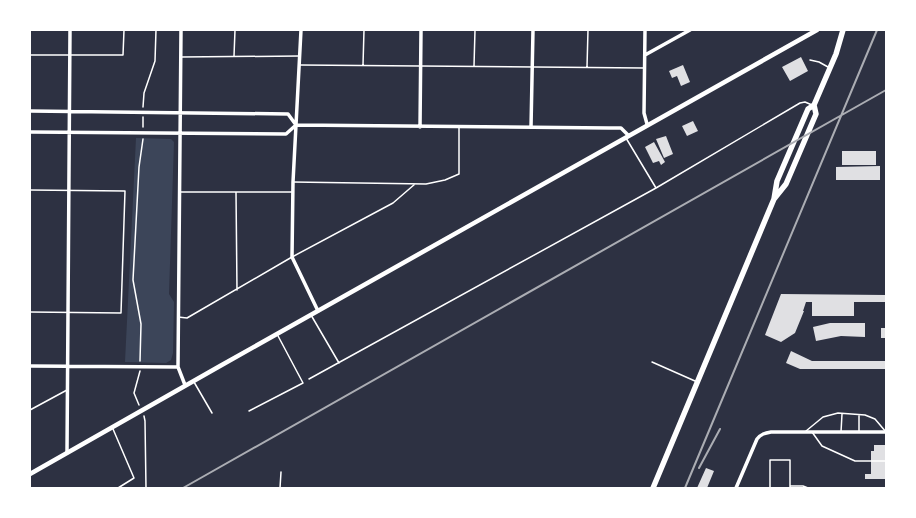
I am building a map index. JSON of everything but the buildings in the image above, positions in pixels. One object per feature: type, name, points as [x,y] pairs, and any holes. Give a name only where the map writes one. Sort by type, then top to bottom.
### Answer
[{"type":"highway","points":[[653,488],[774,200],[786,184],[816,114],[814,106],[839,47],[843,30]]},
{"type":"highway","points":[[774,200],[777,181],[808,109],[814,106]]},
{"type":"street","points":[[66,454],[70,30]]},
{"type":"street","points":[[180,30],[178,367],[185,385]]},
{"type":"street","points":[[301,30],[293,182],[292,257],[318,311]]},
{"type":"street","points":[[420,127],[421,30]]},
{"type":"street","points":[[531,127],[533,30]]},
{"type":"street","points":[[645,30],[644,113],[647,124]]},
{"type":"street","points":[[645,55],[690,30]]},
{"type":"street","points":[[30,474],[647,124],[817,30]]},
{"type":"street","points":[[30,111],[288,114],[296,125]]},
{"type":"street","points":[[30,132],[286,134],[296,125],[621,128],[627,136]]},
{"type":"street","points":[[30,366],[178,367]]},
{"type":"street","points":[[736,488],[760,435],[771,432],[886,432]]},
{"type":"lane","points":[[30,55],[123,55],[124,30]]},
{"type":"lane","points":[[234,56],[235,30]]},
{"type":"lane","points":[[363,65],[364,30]]},
{"type":"lane","points":[[474,66],[475,30]]},
{"type":"lane","points":[[587,67],[588,30]]},
{"type":"lane","points":[[181,57],[300,56]]},
{"type":"lane","points":[[810,60],[819,62],[830,68]]},
{"type":"lane","points":[[300,65],[645,68]]},
{"type":"lane","points":[[309,380],[656,188],[800,103],[805,102],[814,106]]},
{"type":"lane","points":[[293,182],[426,184],[445,180],[459,174],[458,127]]},
{"type":"lane","points":[[627,136],[656,188]]},
{"type":"lane","points":[[178,317],[187,318],[292,257],[393,203],[415,184]]},
{"type":"lane","points":[[30,190],[125,191],[120,313],[30,312]]},
{"type":"lane","points":[[180,192],[293,192]]},
{"type":"lane","points":[[236,192],[237,290]]},
{"type":"lane","points":[[311,315],[339,363]]},
{"type":"lane","points":[[249,411],[303,383],[277,334]]},
{"type":"lane","points":[[652,362],[697,382]]},
{"type":"lane","points":[[193,381],[212,414]]},
{"type":"lane","points":[[30,410],[67,390]]},
{"type":"lane","points":[[842,414],[842,432]]},
{"type":"lane","points":[[804,432],[823,416],[842,414],[865,415],[875,419],[886,432]]},
{"type":"lane","points":[[859,415],[859,432]]},
{"type":"lane","points":[[112,427],[134,478],[118,488]]},
{"type":"lane","points":[[812,432],[822,446],[855,461],[886,462]]},
{"type":"lane","points":[[770,488],[770,460],[790,460],[790,487],[808,488]]},
{"type":"lane","points":[[280,488],[281,472]]},
{"type":"path","points":[[143,106],[144,93],[155,61],[156,30]]},
{"type":"path","points":[[143,118],[143,130]]},
{"type":"path","points":[[140,357],[141,324],[133,280],[139,167],[143,139]]},
{"type":"path","points":[[139,405],[134,393],[140,370]]},
{"type":"path","points":[[144,416],[146,488]]},
{"type":"shaded area","points":[[136,138],[171,139],[174,142],[169,294],[174,302],[173,353],[171,360],[166,363],[125,362]]},
{"type":"railway","points":[[685,488],[877,30]]},
{"type":"railway","points":[[183,488],[886,90]]},
{"type":"railway","points":[[699,468],[720,429]]}]
